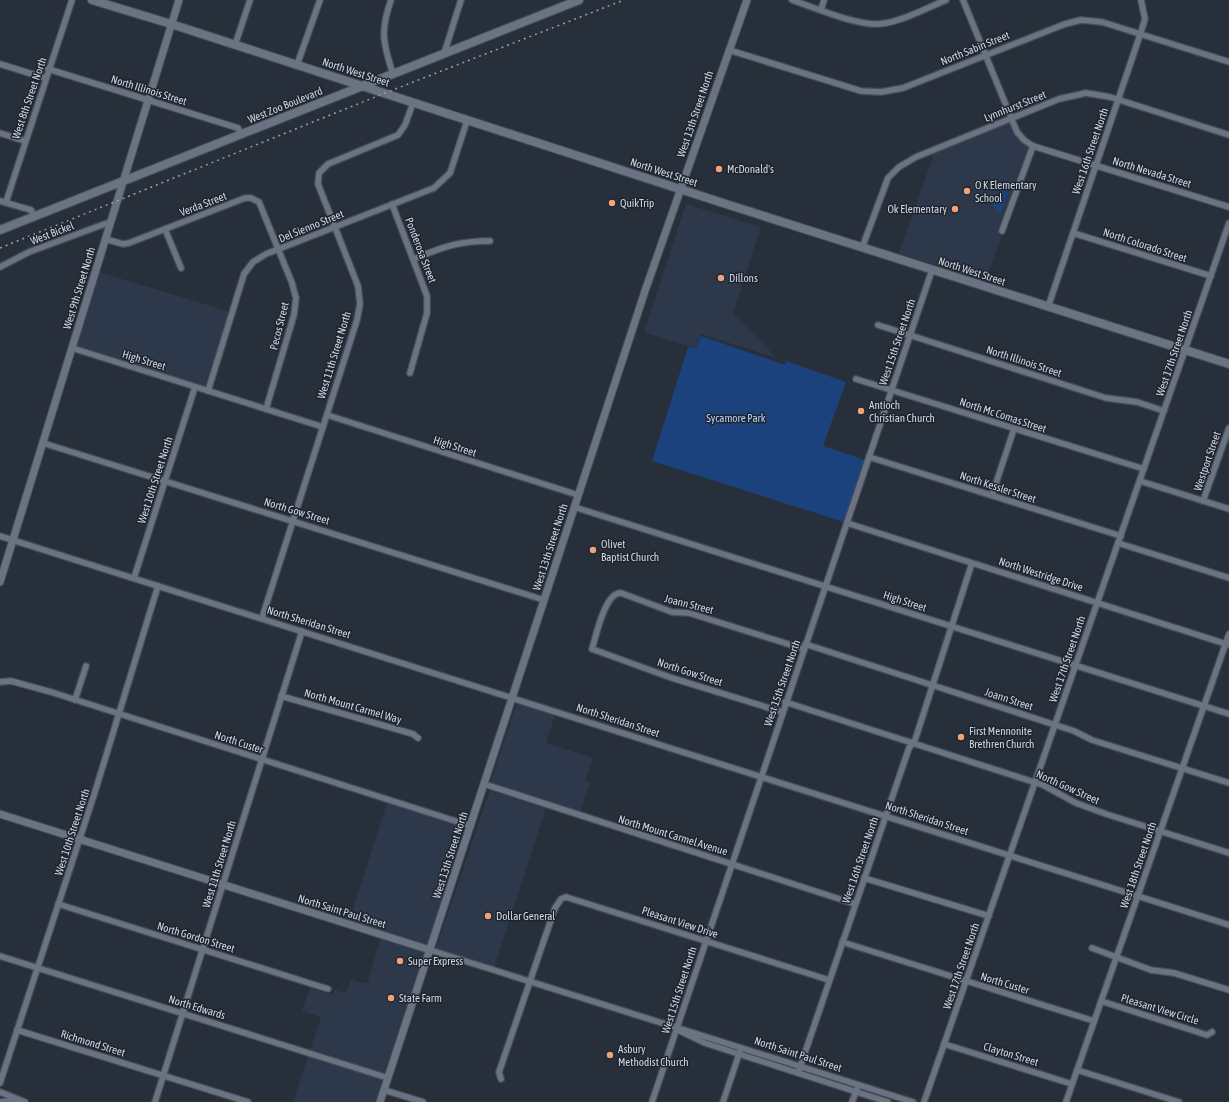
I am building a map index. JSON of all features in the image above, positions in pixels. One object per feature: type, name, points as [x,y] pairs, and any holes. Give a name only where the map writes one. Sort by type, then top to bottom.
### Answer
[{"type":"main road","name":"North West Street","points":[[92,0],[171,24],[862,248],[1229,364]]},
{"type":"main road","name":"West Zoo Boulevard","points":[[0,230],[579,0]]},
{"type":"street","name":"West 8th Street North","points":[[3,202],[25,141],[45,78],[56,51],[72,0]]},
{"type":"street","name":"West 9th Street North","points":[[0,582],[179,0]]},
{"type":"street","points":[[235,45],[250,0]]},
{"type":"street","points":[[297,65],[320,0]]},
{"type":"street","points":[[390,0],[384,20],[383,38],[393,74]]},
{"type":"street","points":[[444,54],[461,0]]},
{"type":"street","name":"West 13th Street North","points":[[380,1102],[679,189],[747,0]]},
{"type":"street","points":[[792,0],[855,21],[878,24],[894,20],[946,0]]},
{"type":"street","points":[[821,10],[824,0]]},
{"type":"street","name":"North Nevada Street","points":[[964,0],[1017,132],[1024,140],[1033,146],[1229,207]]},
{"type":"street","name":"West 16th Street North","points":[[1048,307],[1140,35],[1145,13],[1141,0]]},
{"type":"street","name":"North Sabin Street","points":[[729,50],[845,88],[872,93],[892,91],[903,88],[1065,24],[1081,20],[1102,22],[1229,62]]},
{"type":"street","points":[[0,64],[45,78]]},
{"type":"street","name":"North Illinois Street","points":[[48,70],[238,128],[241,134]]},
{"type":"street","name":"Lynnhurst Street","points":[[862,248],[888,178],[899,167],[916,157],[1060,99],[1086,92],[1118,100],[1229,136]]},
{"type":"street","name":"West 11th Street North","points":[[262,618],[357,320],[360,304],[358,286],[318,184],[320,172],[328,164],[398,135],[406,125],[413,103]]},
{"type":"street","name":"Del Sienno Street","points":[[208,391],[244,274],[253,262],[279,249],[434,188],[446,178],[455,159],[467,120]]},
{"type":"street","points":[[0,133],[25,141]]},
{"type":"street","points":[[1002,230],[1033,146]]},
{"type":"street","name":"Verda Street","points":[[105,239],[123,244],[129,243],[245,198],[251,198],[259,202],[262,206],[279,249]]},
{"type":"street","points":[[3,202],[31,210],[34,216]]},
{"type":"street","name":"Ponderosa Street","points":[[392,204],[425,288],[427,313],[410,373]]},
{"type":"street","name":"West Bickel","points":[[1,266],[29,252],[110,222]]},
{"type":"street","name":"West 17th Street North","points":[[924,1102],[1229,224]]},
{"type":"street","points":[[166,229],[181,268]]},
{"type":"street","name":"North Colorado Street","points":[[1073,232],[1211,276]]},
{"type":"street","points":[[414,259],[452,244],[490,241]]},
{"type":"street","name":"Pecos Street","points":[[266,409],[296,305],[295,291],[279,249]]},
{"type":"street","name":"West 15th Street North","points":[[652,1102],[932,270]]},
{"type":"street","name":"North Illinois Street","points":[[878,325],[1106,398],[1137,402],[1164,411]]},
{"type":"street","name":"High Street","points":[[72,348],[322,427]]},
{"type":"street","name":"North Mc Comas Street","points":[[856,379],[1144,469]]},
{"type":"street","name":"West 10th Street North","points":[[134,578],[195,387]]},
{"type":"street","name":"High Street","points":[[327,415],[578,495]]},
{"type":"street","name":"Westport Street","points":[[1204,501],[1229,428]]},
{"type":"street","points":[[992,496],[1014,429]]},
{"type":"street","name":"North Gow Street","points":[[43,443],[293,520],[544,600]]},
{"type":"street","name":"North Kessler Street","points":[[869,457],[1121,536]]},
{"type":"street","points":[[1140,481],[1229,509]]},
{"type":"street","name":"High Street","points":[[574,507],[1229,714]]},
{"type":"street","name":"North Westridge Drive","points":[[847,523],[1227,644]]},
{"type":"street","name":"North Sheridan Street","points":[[0,536],[1229,925]]},
{"type":"street","points":[[1118,543],[1229,578]]},
{"type":"street","name":"West 16th Street North","points":[[798,1074],[908,748],[913,742],[972,563]]},
{"type":"street","name":"West 10th Street North","points":[[0,1083],[80,840],[158,586]]},
{"type":"street","name":"Joann Street","points":[[592,649],[607,604],[616,593],[625,594],[672,612],[689,613],[932,685],[1074,731],[1092,740],[1229,783]]},
{"type":"street","name":"West 11th Street North","points":[[155,1102],[302,631]]},
{"type":"street","name":"West 18th Street North","points":[[1066,1102],[1227,644],[1229,634]]},
{"type":"street","name":"North Gow Street","points":[[592,649],[672,678],[782,712]]},
{"type":"street","points":[[75,700],[86,666]]},
{"type":"street","name":"North Custer","points":[[0,682],[11,681],[75,700],[471,826]]},
{"type":"street","name":"North Mount Carmel Way","points":[[282,696],[413,734],[418,738]]},
{"type":"street","name":"North Gow Street","points":[[786,702],[1035,782],[1060,793],[1076,803],[1229,853]]},
{"type":"street","name":"North Mount Carmel Avenue","points":[[484,784],[855,904]]},
{"type":"street","name":"North Saint Paul Street","points":[[0,814],[677,1029],[741,1047],[913,1102]]},
{"type":"street","points":[[864,878],[989,916]]},
{"type":"street","name":"Pleasant View Drive","points":[[501,1079],[499,1072],[546,933],[558,902],[566,897],[829,980]]},
{"type":"street","name":"North Gordon Street","points":[[58,904],[328,989]]},
{"type":"street","name":"North Custer","points":[[842,942],[1094,1021]]},
{"type":"street","points":[[1092,948],[1151,970],[1174,973],[1229,990]]},
{"type":"street","name":"North Edwards","points":[[0,956],[388,1078]]},
{"type":"street","name":"Pleasant View Circle","points":[[1101,1002],[1207,1035],[1212,1032]]},
{"type":"street","name":"North Saint Paul Street","points":[[677,1029],[705,1043],[888,1102]]},
{"type":"street","name":"Richmond Street","points":[[17,1030],[248,1102]]},
{"type":"street","name":"Clayton Street","points":[[944,1044],[1072,1084]]},
{"type":"street","points":[[723,1102],[741,1047]]},
{"type":"street","points":[[1077,1070],[1179,1102]]},
{"type":"street","points":[[852,1102],[858,1085]]},
{"type":"street","points":[[384,1090],[423,1102]]},
{"type":"street","points":[[0,1092],[21,1101]]},
{"type":"street","points":[[0,1102],[21,1101]]},
{"type":"shaded area","name":"O K Elementary School","points":[[1008,123],[1011,124],[1016,136],[1029,148],[999,227],[998,231],[1001,238],[985,281],[899,253],[933,157],[931,154]]},
{"type":"shaded area","points":[[686,204],[761,227],[733,314],[777,358],[701,334],[696,349],[644,332]]},
{"type":"shaded area","points":[[99,272],[230,312],[207,385],[205,387],[78,346],[76,344]]},
{"type":"shaded area","points":[[517,703],[555,714],[546,743],[593,758],[585,781],[590,782],[580,812],[490,783]]},
{"type":"shaded area","points":[[490,791],[546,808],[494,968],[436,948]]},
{"type":"shaded area","points":[[387,803],[466,827],[427,945],[349,921]]},
{"type":"shaded area","points":[[381,938],[425,953],[375,1102],[293,1102],[321,1017],[302,1011],[310,988],[332,995],[335,990],[346,993],[351,979],[367,984]]},
{"type":"green space","points":[[1006,181],[1011,184],[1001,213],[993,206],[994,199],[999,197]]},
{"type":"green space","name":"Sycamore Park","points":[[701,336],[785,365],[786,361],[846,382],[823,446],[865,460],[844,522],[652,461],[688,347],[696,349]]},
{"type":"railway","points":[[0,248],[385,93],[624,0]]},
{"type":"place","name":"McDonald's","points":[[719,169]]},
{"type":"place","name":"O K Elementary School","points":[[967,191]]},
{"type":"place","name":"QuikTrip","points":[[612,203]]},
{"type":"place","name":"Ok Elementary","points":[[955,209]]},
{"type":"place","name":"Dillons","points":[[721,278]]},
{"type":"place","name":"Antioch Christian Church","points":[[861,411]]},
{"type":"place","name":"Olivet Baptist Church","points":[[593,550]]},
{"type":"place","name":"First Mennonite Brethren Church","points":[[961,737]]},
{"type":"place","name":"Dollar General","points":[[488,916]]},
{"type":"place","name":"Super Express","points":[[400,961]]},
{"type":"place","name":"State Farm","points":[[391,998]]},
{"type":"place","name":"Asbury Methodist Church","points":[[610,1055]]}]
